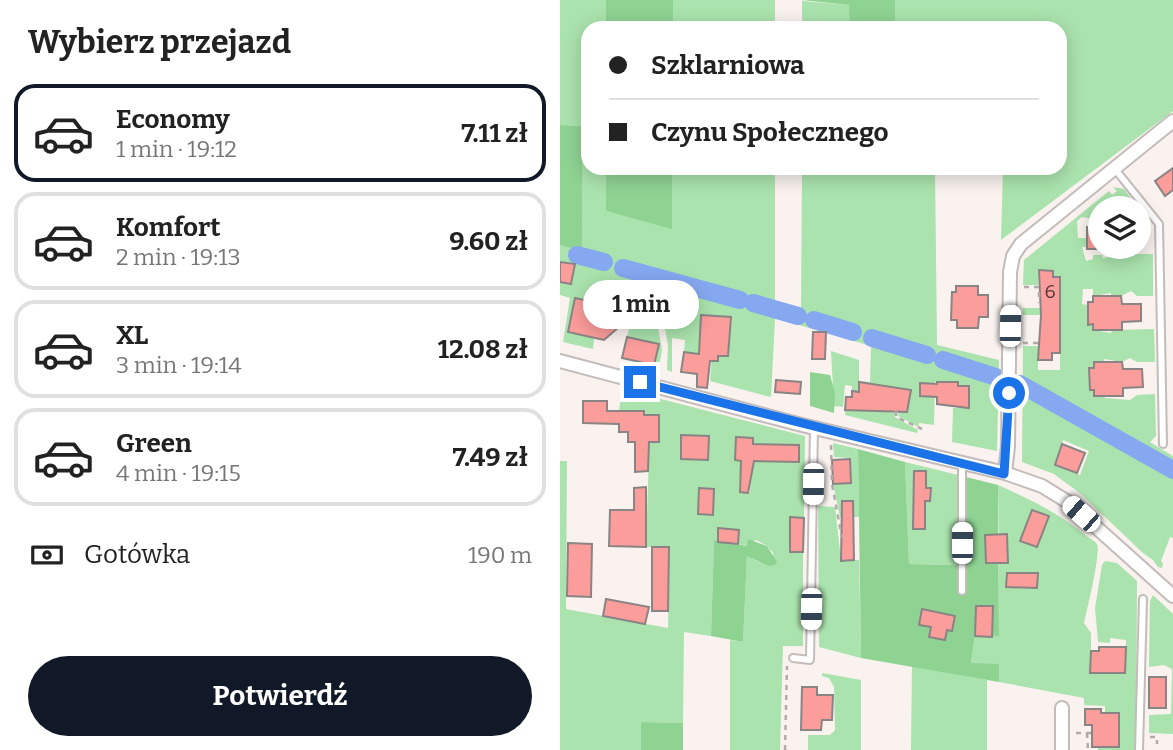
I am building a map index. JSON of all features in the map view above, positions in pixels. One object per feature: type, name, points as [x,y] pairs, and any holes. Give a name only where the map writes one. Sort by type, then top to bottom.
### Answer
[{"type":"street","points":[[1004,474],[1008,437],[1010,272],[1013,256],[1021,244],[1173,121]]},
{"type":"street","points":[[560,361],[814,431],[962,463],[1042,486],[1068,502],[1173,596]]},
{"type":"street","points":[[1062,708],[1062,750]]},
{"type":"lane","points":[[1115,169],[1159,224],[1163,444]]},
{"type":"lane","points":[[793,658],[810,660],[814,431]]},
{"type":"lane","points":[[962,463],[962,591]]},
{"type":"lane","points":[[1139,750],[1143,599]]},
{"type":"path","points":[[1023,287],[1039,287],[1039,303]]},
{"type":"path","points":[[1023,343],[1040,343]]},
{"type":"path","points":[[896,411],[896,416],[922,429]]},
{"type":"path","points":[[814,431],[831,438],[832,484],[842,538]]},
{"type":"path","points":[[785,750],[785,668],[793,658]]},
{"type":"path","points":[[1072,733],[1090,733],[1088,750]]},
{"type":"green space","points":[[560,0],[606,0],[606,21],[581,21],[581,126],[560,125]]},
{"type":"green space","points":[[606,0],[673,0],[673,21],[606,21]]},
{"type":"green space","points":[[673,0],[775,0],[775,21],[673,21]]},
{"type":"green space","points":[[802,0],[895,0],[895,21],[850,21],[849,5]]},
{"type":"green space","points":[[895,0],[1173,0],[1173,111],[1001,240],[1003,175],[1067,175],[1067,21],[895,21]]},
{"type":"green space","points":[[802,1],[850,5],[850,21],[802,21]]},
{"type":"green space","points":[[560,125],[581,126],[582,251],[560,245]]},
{"type":"green space","points":[[583,175],[606,175],[606,211],[672,228],[672,175],[775,175],[775,306],[801,312],[802,175],[935,175],[937,345],[999,360],[997,451],[952,442],[953,408],[969,408],[969,386],[958,386],[958,382],[935,382],[934,425],[919,423],[918,427],[898,416],[899,411],[907,412],[910,390],[891,387],[887,412],[895,413],[895,417],[918,430],[917,433],[845,415],[845,410],[860,391],[852,391],[852,386],[845,385],[843,407],[834,406],[831,351],[859,360],[859,381],[870,382],[871,346],[775,318],[771,397],[710,381],[713,341],[701,339],[699,354],[684,352],[685,340],[672,338],[672,372],[667,370],[668,345],[660,303],[664,288],[643,283],[640,297],[653,302],[662,349],[659,368],[622,358],[654,365],[659,344],[627,337],[637,297],[613,293],[610,312],[590,302],[575,299],[568,332],[594,338],[593,349],[563,342],[570,298],[560,295],[560,282],[563,283],[564,277],[575,264],[560,261],[560,245],[582,250]]},
{"type":"green space","points":[[606,175],[672,175],[672,229],[606,211]]},
{"type":"green space","points":[[1113,187],[1124,189],[1129,196],[1103,196],[1109,191],[1112,195],[1117,191]]},
{"type":"green space","points":[[1088,208],[1088,218],[1082,217],[1077,221],[1078,238],[1087,238],[1087,247],[1082,247],[1086,261],[1151,259],[1153,254],[1153,296],[1137,296],[1131,291],[1121,296],[1111,296],[1111,293],[1093,296],[1093,289],[1083,289],[1082,304],[1088,305],[1089,325],[1093,324],[1093,330],[1111,333],[1112,330],[1154,329],[1155,362],[1137,362],[1130,358],[1122,362],[1104,359],[1104,362],[1094,362],[1094,368],[1089,368],[1090,390],[1094,390],[1095,396],[1130,400],[1137,395],[1155,394],[1156,436],[1150,442],[1173,456],[1173,538],[1170,537],[1161,561],[1162,568],[1081,494],[1054,474],[1022,462],[1023,346],[1038,346],[1038,370],[1060,370],[1060,315],[1023,315],[1023,308],[1060,308],[1060,277],[1053,277],[1052,271],[1039,270],[1038,285],[1023,285],[1024,260]],"holes":[[[1063,440],[1089,451],[1080,475],[1055,465]]]},
{"type":"green space","points":[[810,372],[830,375],[835,393],[834,413],[810,406]]},
{"type":"green space","points":[[622,389],[805,436],[804,518],[790,518],[790,551],[803,552],[803,646],[783,646],[780,750],[730,750],[730,640],[743,642],[747,555],[759,562],[774,554],[756,540],[748,546],[738,544],[739,530],[718,529],[718,542],[714,541],[711,636],[684,632],[683,723],[641,722],[641,750],[560,750],[560,461],[567,461],[566,609],[668,628],[669,547],[646,547],[649,454],[635,454],[635,442],[659,415],[644,414],[644,411],[619,411]],"holes":[[[736,437],[753,438],[750,492],[739,492],[741,461]]]},
{"type":"green space","points":[[833,443],[858,449],[859,517],[840,517],[833,484],[851,483],[851,458],[834,457]]},
{"type":"green space","points":[[858,449],[905,462],[909,564],[959,565],[958,475],[998,485],[999,636],[975,636],[971,663],[999,664],[999,682],[861,658]]},
{"type":"green space","points":[[905,462],[958,475],[959,565],[909,564]]},
{"type":"green space","points":[[998,485],[1053,513],[1097,544],[1095,570],[1084,623],[1091,633],[1091,673],[1125,673],[1126,640],[1110,638],[1110,643],[1098,642],[1095,608],[1102,565],[1105,561],[1117,563],[1137,581],[1136,750],[1098,750],[1098,747],[1119,747],[1118,713],[1105,713],[1105,706],[1084,705],[1084,698],[999,682],[999,664],[971,664],[975,636],[999,635],[999,563],[1007,562],[1007,534],[999,534]]},
{"type":"green space","points":[[818,506],[835,507],[841,560],[859,560],[861,658],[819,647]]},
{"type":"green space","points":[[748,539],[767,546],[777,562],[769,566],[747,556],[743,642],[711,636],[714,540],[747,546]]},
{"type":"green space","points":[[1153,595],[1173,614],[1173,734],[1149,733],[1149,715],[1171,714],[1172,669],[1164,665],[1149,667],[1150,601]]},
{"type":"green space","points":[[912,666],[987,680],[987,750],[911,750]]},
{"type":"green space","points":[[822,673],[861,680],[861,750],[808,750],[808,735],[830,735],[835,730],[834,687]]},
{"type":"green space","points":[[641,722],[683,723],[683,750],[641,750]]},
{"type":"building","points":[[1173,168],[1173,190],[1165,196],[1155,181]]},
{"type":"building","points":[[560,262],[575,264],[571,284],[560,282]]},
{"type":"building","points":[[1039,270],[1053,271],[1053,277],[1060,277],[1060,353],[1052,353],[1052,360],[1038,360],[1041,315]]},
{"type":"building","points":[[643,283],[664,288],[662,303],[639,298]]},
{"type":"building","points":[[956,286],[978,286],[978,295],[988,295],[988,317],[979,317],[978,328],[957,328],[957,320],[951,320],[952,292],[956,292]]},
{"type":"building","points":[[613,293],[637,297],[634,314],[604,340],[568,332],[575,298],[611,306]]},
{"type":"building","points":[[1093,296],[1121,296],[1122,304],[1141,304],[1141,321],[1122,322],[1122,330],[1093,330],[1093,324],[1088,325],[1088,302],[1093,302]]},
{"type":"building","points":[[701,315],[731,317],[728,356],[718,356],[718,361],[710,361],[707,388],[697,387],[697,374],[681,372],[684,352],[699,354]]},
{"type":"building","points":[[813,332],[826,332],[825,359],[812,359]]},
{"type":"building","points":[[627,337],[659,344],[654,365],[622,358]]},
{"type":"building","points":[[1094,362],[1122,362],[1123,369],[1142,369],[1143,387],[1123,388],[1123,396],[1094,396],[1094,390],[1090,390],[1089,368],[1094,368]]},
{"type":"building","points":[[776,380],[801,382],[800,394],[775,392]]},
{"type":"building","points":[[859,382],[911,390],[907,412],[845,410],[846,397],[852,397],[852,391],[859,392]]},
{"type":"building","points":[[958,382],[958,386],[969,386],[969,408],[937,404],[937,397],[920,396],[920,383]]},
{"type":"building","points":[[583,401],[607,401],[607,411],[644,411],[644,415],[659,415],[659,442],[649,442],[648,471],[635,472],[635,442],[628,442],[628,432],[619,432],[619,424],[583,423]]},
{"type":"building","points":[[681,435],[709,436],[708,460],[681,459]]},
{"type":"building","points":[[736,437],[753,438],[753,444],[799,445],[799,462],[754,461],[748,493],[740,492],[741,461],[735,460]]},
{"type":"building","points":[[1062,444],[1085,453],[1077,473],[1055,465]]},
{"type":"building","points":[[850,459],[851,483],[833,484],[832,460]]},
{"type":"building","points":[[914,471],[926,471],[926,488],[931,488],[930,501],[925,501],[925,529],[913,529]]},
{"type":"building","points":[[646,487],[646,547],[609,546],[610,510],[634,510],[634,488]]},
{"type":"building","points":[[699,488],[714,489],[713,515],[698,514]]},
{"type":"building","points":[[842,501],[853,501],[854,560],[841,561]]},
{"type":"building","points":[[1032,510],[1049,516],[1037,547],[1020,541]]},
{"type":"building","points":[[790,517],[804,518],[803,552],[790,552]]},
{"type":"building","points":[[718,528],[739,530],[738,544],[718,542]]},
{"type":"building","points":[[1007,534],[1008,563],[986,563],[985,535]]},
{"type":"building","points":[[568,543],[592,544],[591,597],[567,596]]},
{"type":"building","points":[[652,547],[669,547],[668,611],[652,611]]},
{"type":"building","points":[[1007,573],[1038,573],[1037,588],[1006,587]]},
{"type":"building","points":[[606,599],[649,607],[645,624],[603,616]]},
{"type":"building","points":[[976,606],[993,606],[992,637],[975,636]]},
{"type":"building","points":[[922,609],[955,616],[952,631],[947,630],[945,640],[929,637],[931,627],[919,625]]},
{"type":"building","points":[[1099,647],[1126,647],[1125,673],[1090,673],[1091,651],[1099,651]]},
{"type":"building","points":[[1149,677],[1166,677],[1166,708],[1149,708]]},
{"type":"building","points":[[802,687],[817,687],[817,695],[833,695],[832,720],[822,720],[821,730],[801,730]]},
{"type":"building","points":[[1085,709],[1101,709],[1101,713],[1119,713],[1119,747],[1092,747],[1092,725],[1085,725]]},
{"type":"waterway","points":[[577,255],[604,262]]},
{"type":"waterway","points":[[623,268],[740,300]]},
{"type":"waterway","points":[[753,303],[798,316]]},
{"type":"waterway","points":[[814,320],[853,332]]},
{"type":"waterway","points":[[872,338],[927,355]]},
{"type":"waterway","points":[[943,360],[996,377]]},
{"type":"waterway","points":[[1020,384],[1173,470]]},
{"type":"route","points":[[640,382],[1004,474],[1008,446],[1009,393]]}]
